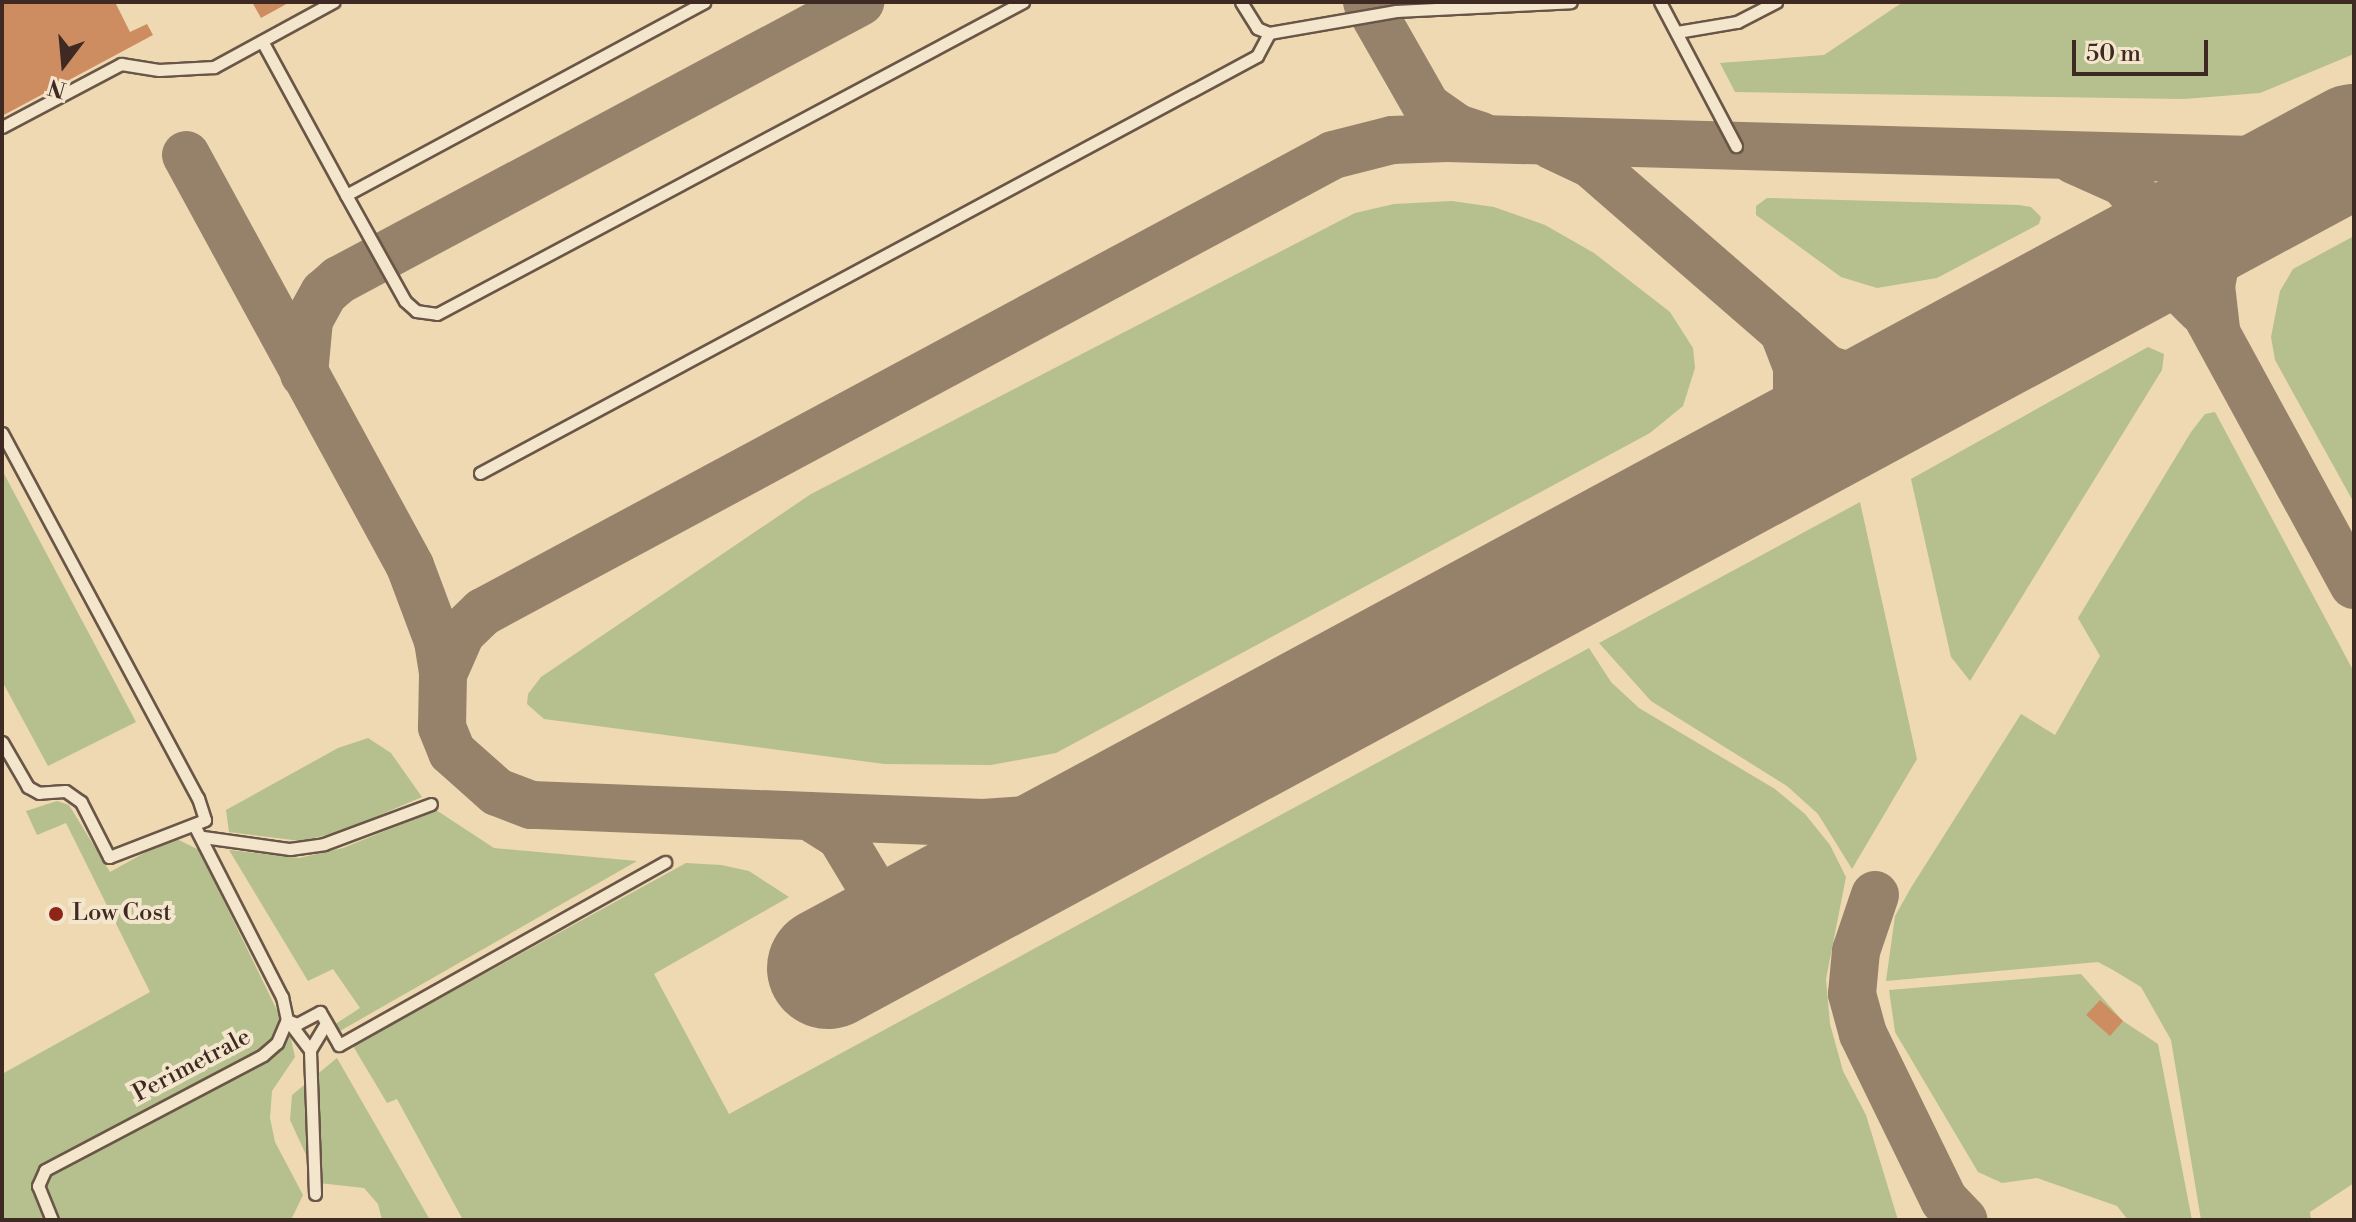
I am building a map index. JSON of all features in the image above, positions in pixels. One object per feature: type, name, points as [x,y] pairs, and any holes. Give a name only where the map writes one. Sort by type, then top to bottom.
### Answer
[{"type":"lane","points":[[2,127],[121,64],[159,70],[214,67],[333,2]]},
{"type":"lane","points":[[346,195],[704,2]]},
{"type":"lane","points":[[262,41],[405,301],[416,311],[437,314],[1023,2]]},
{"type":"lane","points":[[1241,2],[1257,28],[1269,33],[1396,11],[1571,2]]},
{"type":"lane","points":[[1660,2],[1736,146]]},
{"type":"lane","points":[[1677,32],[1737,22],[1776,2]]},
{"type":"lane","points":[[480,473],[1257,56],[1269,33]]},
{"type":"lane","points":[[2,433],[198,798],[205,820],[109,857],[81,802],[65,791],[39,793],[28,787],[2,742]]},
{"type":"lane","points":[[203,837],[290,849],[324,844],[431,804]]},
{"type":"lane","points":[[194,825],[203,837],[282,997],[287,1020],[310,1050]]},
{"type":"lane","points":[[287,1020],[297,1024],[320,1012],[339,1045],[665,862]]},
{"type":"lane","name":"Perimetrale","points":[[52,1220],[38,1186],[45,1170],[263,1055],[277,1043],[287,1020]]},
{"type":"lane","points":[[315,1194],[310,1050],[326,1023]]},
{"type":"green space","points":[[1903,2],[2354,2],[2354,54],[2260,93],[2184,99],[1735,92],[1720,63],[1824,55]]},
{"type":"green space","points":[[1767,198],[2019,205],[2031,207],[2041,217],[2039,224],[1937,278],[1877,288],[1841,277],[1756,215],[1756,206]]},
{"type":"green space","points":[[1452,201],[1494,207],[1545,225],[1594,253],[1670,312],[1693,348],[1695,368],[1683,406],[1650,433],[1056,753],[991,765],[884,764],[544,719],[527,704],[528,694],[541,677],[811,494],[1355,213],[1394,204]]},
{"type":"green space","points":[[2354,236],[2354,503],[2275,360],[2271,337],[2280,291],[2293,269]]},
{"type":"green space","points":[[2148,347],[2164,354],[2162,370],[1970,681],[1951,657],[1911,479]]},
{"type":"green space","points":[[2215,412],[2354,672],[2354,1183],[2310,1212],[2311,1220],[2201,1220],[2171,1040],[2141,987],[2113,970],[2098,962],[1886,981],[1895,916],[1912,886],[2021,714],[2055,735],[2100,656],[2078,618],[2191,432],[2205,414]]},
{"type":"green space","points":[[2,470],[136,722],[48,766],[2,681]]},
{"type":"green space","points":[[1860,502],[1917,759],[1852,869],[1818,814],[1787,786],[1651,701],[1599,643]]},
{"type":"green space","points":[[1589,648],[1611,682],[1639,708],[1775,789],[1805,814],[1830,845],[1846,877],[1826,979],[1830,1024],[1843,1071],[1866,1115],[1898,1220],[463,1220],[397,1099],[387,1103],[353,1046],[686,863],[721,865],[749,871],[789,897],[654,974],[729,1114]]},
{"type":"green space","points":[[368,738],[391,753],[422,797],[343,831],[301,841],[229,832],[226,810],[338,748]]},
{"type":"green space","points":[[57,801],[69,805],[110,872],[173,837],[199,850],[291,1039],[295,1057],[272,1091],[270,1118],[275,1142],[303,1195],[291,1220],[2,1220],[2,1074],[150,992],[66,823],[37,835],[26,811]]},
{"type":"green space","points":[[436,810],[494,848],[637,861],[340,1031],[334,1025],[360,1008],[333,969],[308,981],[229,850],[299,858],[343,848]]},
{"type":"green space","points":[[2081,974],[2123,1021],[2158,1044],[2192,1220],[2128,1220],[2117,1206],[2037,1178],[2002,1183],[1978,1172],[1895,1032],[1889,990]]},
{"type":"green space","points":[[337,1058],[430,1220],[382,1220],[378,1204],[364,1188],[319,1183],[290,1120],[292,1095]]},
{"type":"building","points":[[2,2],[115,2],[130,32],[147,24],[153,35],[2,116]]},
{"type":"building","points":[[252,2],[290,2],[261,18]]},
{"type":"building","points":[[2100,1000],[2123,1021],[2110,1036],[2086,1015]]},
{"type":"taxiway","points":[[304,374],[309,320],[324,293],[339,280],[860,2]]},
{"type":"taxiway","points":[[1367,2],[1427,107],[1457,128],[1481,136]]},
{"type":"taxiway","points":[[1139,798],[1040,819],[983,823],[531,805],[497,792],[452,752],[442,727],[443,674],[461,633],[483,612],[1333,155],[1392,140],[1447,138],[2253,160],[2354,136]]},
{"type":"taxiway","points":[[1551,145],[1591,164],[1827,369],[1875,385],[1946,364]]},
{"type":"taxiway","points":[[186,155],[410,566],[438,641],[443,674]]},
{"type":"taxiway","points":[[2074,160],[2123,182],[2153,217],[2354,585]]},
{"type":"taxiway","points":[[2216,329],[2211,286],[2217,256],[2246,208],[2264,195]]},
{"type":"taxiway","points":[[2095,286],[2138,277],[2163,282],[2181,290],[2201,310]]},
{"type":"taxiway","points":[[1740,475],[1774,447],[1797,403],[1797,367],[1783,331]]},
{"type":"taxiway","points":[[809,816],[840,835],[879,900],[912,913],[938,908]]},
{"type":"taxiway","points":[[1875,895],[1856,951],[1852,994],[1863,1034],[1944,1200],[1963,1220]]},
{"type":"runway","points":[[828,968],[2354,145]]},
{"type":"place","name":"Low Cost","points":[[56,914]]}]
